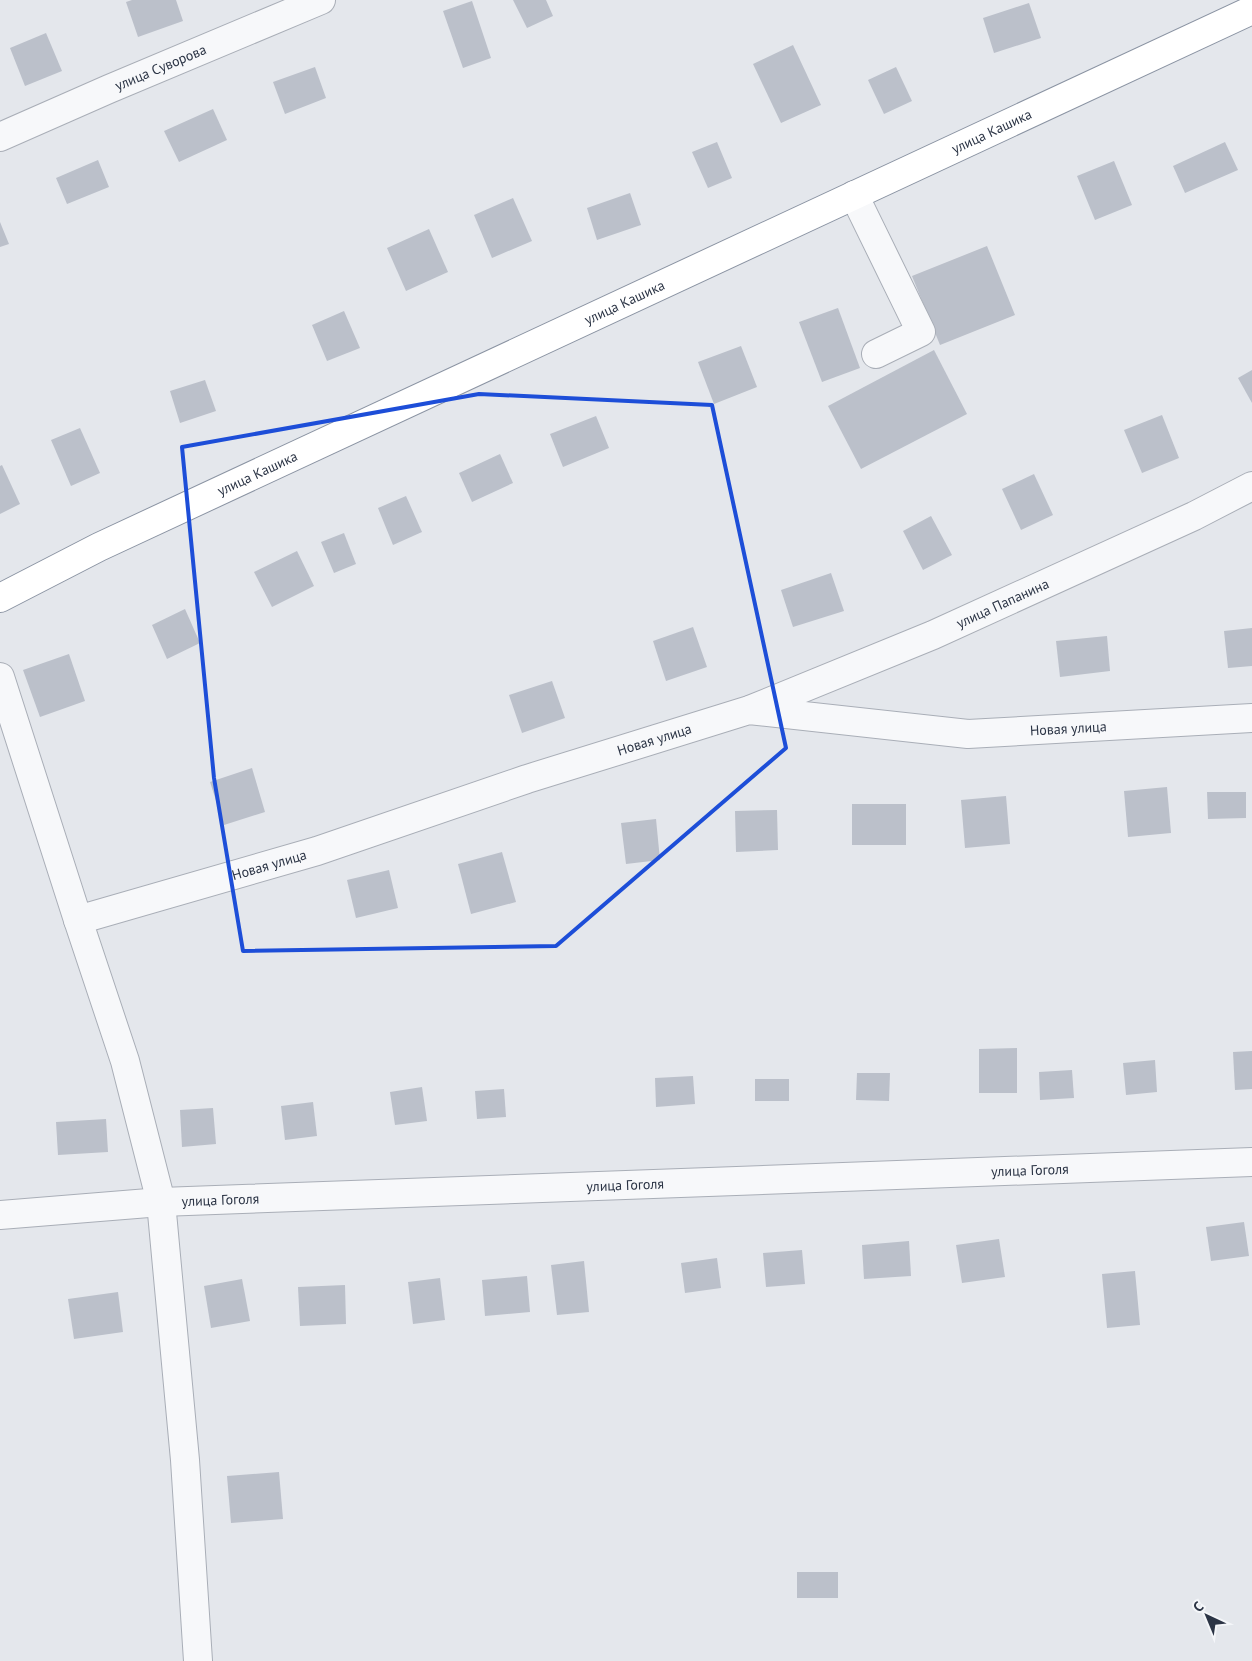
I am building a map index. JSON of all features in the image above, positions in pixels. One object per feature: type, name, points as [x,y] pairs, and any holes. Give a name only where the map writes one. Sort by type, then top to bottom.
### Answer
[{"type":"highway","name":"улица Кашика","points":[[0,598],[99,546],[1252,10]]},
{"type":"street","name":"улица Суворова","points":[[0,137],[108,89],[321,0]]},
{"type":"street","points":[[854,195],[921,332],[876,354]]},
{"type":"street","name":"улица Папанина","points":[[749,710],[933,635],[1194,516],[1252,486]]},
{"type":"street","points":[[0,677],[125,1061],[162,1202],[185,1460],[198,1661]]},
{"type":"street","name":"Новая улица","points":[[78,920],[317,850],[527,779],[749,710],[968,734],[1252,718]]},
{"type":"street","name":"улица Гоголя","points":[[0,1215],[162,1202],[1252,1162]]},
{"type":"highlighted area","points":[[479,394],[712,405],[786,748],[556,946],[243,951],[214,778],[182,447]]},
{"type":"building","points":[[132,0],[176,0],[183,21],[138,37],[126,2]]},
{"type":"building","points":[[513,0],[546,0],[553,16],[527,28]]},
{"type":"building","points":[[472,1],[491,58],[463,68],[443,11]]},
{"type":"building","points":[[1029,3],[1041,38],[994,53],[983,18]]},
{"type":"building","points":[[46,33],[62,71],[25,86],[10,48]]},
{"type":"building","points":[[793,45],[821,105],[781,123],[753,64]]},
{"type":"building","points":[[315,67],[326,98],[285,114],[273,82]]},
{"type":"building","points":[[896,67],[912,101],[884,114],[868,80]]},
{"type":"building","points":[[213,109],[227,140],[179,162],[164,131]]},
{"type":"building","points":[[717,142],[732,178],[708,188],[692,152]]},
{"type":"building","points":[[1225,142],[1238,170],[1185,193],[1173,166]]},
{"type":"building","points":[[98,160],[109,187],[67,204],[56,178]]},
{"type":"building","points":[[1114,161],[1132,205],[1095,220],[1077,176]]},
{"type":"building","points":[[630,193],[641,225],[597,240],[587,208]]},
{"type":"building","points":[[513,198],[532,241],[492,258],[474,215]]},
{"type":"building","points":[[0,222],[9,244],[0,247]]},
{"type":"building","points":[[429,229],[448,272],[406,291],[387,248]]},
{"type":"building","points":[[987,246],[1015,315],[940,345],[912,276]]},
{"type":"building","points":[[838,308],[860,368],[822,382],[799,322]]},
{"type":"building","points":[[344,311],[360,348],[327,361],[312,325]]},
{"type":"building","points":[[741,346],[757,387],[714,404],[698,362]]},
{"type":"building","points":[[934,350],[967,414],[861,469],[828,406]]},
{"type":"building","points":[[1252,370],[1252,403],[1238,378]]},
{"type":"building","points":[[205,380],[216,411],[180,423],[170,391]]},
{"type":"building","points":[[1162,415],[1179,458],[1142,473],[1124,430]]},
{"type":"building","points":[[596,416],[609,448],[563,467],[550,434]]},
{"type":"building","points":[[80,428],[100,473],[71,486],[51,440]]},
{"type":"building","points":[[500,454],[513,483],[472,502],[459,473]]},
{"type":"building","points":[[2,465],[20,504],[0,514],[0,466]]},
{"type":"building","points":[[1034,474],[1053,515],[1021,530],[1002,489]]},
{"type":"building","points":[[406,496],[422,532],[393,545],[378,508]]},
{"type":"building","points":[[931,516],[952,555],[923,570],[903,531]]},
{"type":"building","points":[[344,533],[356,564],[334,573],[321,542]]},
{"type":"building","points":[[297,551],[314,586],[272,607],[254,572]]},
{"type":"building","points":[[831,573],[844,611],[793,627],[781,590]]},
{"type":"building","points":[[185,609],[200,643],[167,659],[152,625]]},
{"type":"building","points":[[693,627],[707,667],[666,681],[653,641]]},
{"type":"building","points":[[1252,628],[1252,666],[1228,668],[1224,631]]},
{"type":"building","points":[[1107,636],[1110,671],[1060,677],[1056,641]]},
{"type":"building","points":[[69,654],[85,701],[40,717],[23,670]]},
{"type":"building","points":[[552,681],[565,718],[522,733],[509,695]]},
{"type":"building","points":[[252,768],[265,812],[224,825],[210,782]]},
{"type":"building","points":[[1167,787],[1171,833],[1128,837],[1124,791]]},
{"type":"building","points":[[1207,792],[1246,792],[1246,818],[1208,819]]},
{"type":"building","points":[[1006,796],[1010,844],[965,848],[961,800]]},
{"type":"building","points":[[852,804],[906,804],[906,845],[852,845]]},
{"type":"building","points":[[777,810],[778,850],[736,852],[735,811]]},
{"type":"building","points":[[656,819],[660,860],[626,864],[621,823]]},
{"type":"building","points":[[502,852],[516,902],[471,914],[458,864]]},
{"type":"building","points":[[389,870],[398,908],[356,918],[347,880]]},
{"type":"building","points":[[1017,1048],[1017,1093],[979,1093],[979,1049]]},
{"type":"building","points":[[1252,1051],[1252,1089],[1235,1090],[1233,1052]]},
{"type":"building","points":[[1155,1060],[1157,1092],[1126,1095],[1123,1063]]},
{"type":"building","points":[[1072,1070],[1074,1098],[1040,1100],[1039,1072]]},
{"type":"building","points":[[857,1073],[890,1073],[889,1101],[856,1100]]},
{"type":"building","points":[[693,1076],[695,1104],[656,1107],[655,1078]]},
{"type":"building","points":[[755,1079],[789,1079],[789,1101],[755,1101]]},
{"type":"building","points":[[422,1087],[427,1121],[395,1125],[390,1092]]},
{"type":"building","points":[[504,1089],[506,1117],[477,1119],[475,1091]]},
{"type":"building","points":[[313,1102],[317,1136],[285,1140],[281,1106]]},
{"type":"building","points":[[213,1108],[216,1144],[182,1147],[180,1110]]},
{"type":"building","points":[[106,1119],[108,1152],[58,1155],[56,1122]]},
{"type":"building","points":[[1244,1222],[1249,1256],[1211,1261],[1206,1227]]},
{"type":"building","points":[[999,1239],[1005,1277],[962,1283],[956,1245]]},
{"type":"building","points":[[909,1241],[911,1276],[864,1279],[862,1245]]},
{"type":"building","points":[[802,1250],[805,1284],[766,1287],[763,1253]]},
{"type":"building","points":[[717,1258],[721,1288],[685,1293],[681,1263]]},
{"type":"building","points":[[584,1261],[589,1312],[557,1315],[551,1265]]},
{"type":"building","points":[[1135,1271],[1140,1325],[1107,1328],[1102,1274]]},
{"type":"building","points":[[527,1276],[530,1312],[485,1316],[482,1280]]},
{"type":"building","points":[[440,1278],[445,1320],[413,1324],[408,1282]]},
{"type":"building","points":[[242,1279],[250,1321],[211,1328],[204,1286]]},
{"type":"building","points":[[345,1285],[346,1324],[300,1326],[298,1287]]},
{"type":"building","points":[[118,1292],[123,1332],[74,1339],[68,1299]]},
{"type":"building","points":[[279,1472],[283,1519],[231,1523],[227,1476]]},
{"type":"building","points":[[797,1572],[838,1572],[838,1598],[797,1598]]}]
